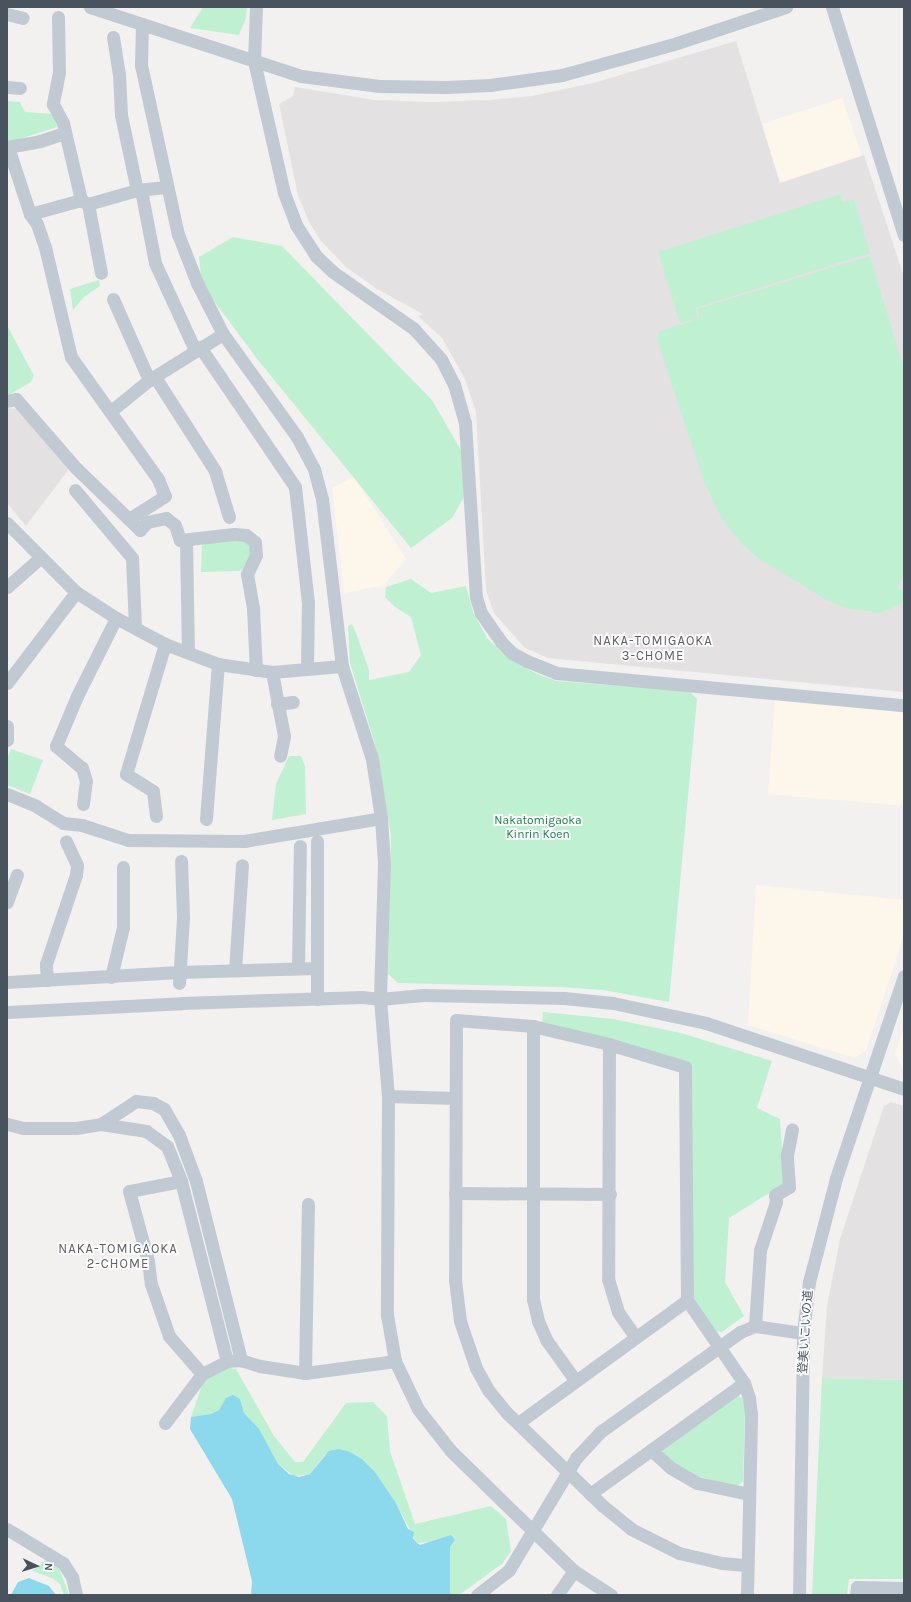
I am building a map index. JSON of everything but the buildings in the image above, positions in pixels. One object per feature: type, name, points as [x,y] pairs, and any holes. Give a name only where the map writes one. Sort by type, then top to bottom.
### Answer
[{"type":"street","points":[[90,7],[301,76],[379,86],[490,85],[562,75],[677,43],[786,7]]},
{"type":"street","points":[[256,7],[254,61],[284,193],[302,235],[316,256],[342,280],[399,316],[414,329],[441,359],[454,384],[462,405],[465,423],[476,597],[481,613],[512,653],[527,661],[556,672],[904,705]]},
{"type":"street","points":[[832,7],[904,235]]},
{"type":"street","points":[[7,11],[7,18]]},
{"type":"street","points":[[7,14],[23,18]]},
{"type":"street","points":[[58,17],[59,72],[53,104],[63,123],[85,202],[101,273]]},
{"type":"street","points":[[142,24],[141,64],[166,187],[178,234],[197,283],[223,334],[297,437],[314,469],[322,499],[342,666],[372,759],[381,818],[384,863],[380,999],[388,1096],[387,1315],[396,1361],[414,1402],[430,1427],[451,1451],[574,1571],[611,1595]]},
{"type":"street","points":[[113,37],[119,74],[121,115],[155,263],[198,348],[295,487],[308,602],[307,669]]},
{"type":"street","points":[[65,133],[40,141],[7,147],[30,214],[38,224],[45,247],[71,357],[111,411],[158,479],[165,496],[129,519]]},
{"type":"street","points":[[30,214],[139,190],[166,187]]},
{"type":"street","points":[[113,299],[152,378],[214,471],[229,517]]},
{"type":"street","points":[[111,411],[152,378],[198,348],[223,334]]},
{"type":"street","points":[[7,401],[16,399],[76,468],[140,530],[147,522],[166,518],[175,525],[180,540],[234,534],[246,535],[255,542],[256,555],[247,574],[253,609],[256,670]]},
{"type":"street","points":[[75,490],[132,558],[135,628]]},
{"type":"street","points":[[7,523],[40,558],[76,592],[116,618],[165,644],[218,664],[272,672],[342,666]]},
{"type":"street","points":[[186,540],[188,652]]},
{"type":"street","points":[[7,587],[40,558]]},
{"type":"street","points":[[7,683],[76,592]]},
{"type":"street","points":[[83,804],[86,781],[82,768],[56,746],[77,696],[116,618]]},
{"type":"street","points":[[156,816],[153,791],[126,774],[165,644]]},
{"type":"street","points":[[206,819],[218,664]]},
{"type":"street","points":[[272,672],[284,736],[280,756]]},
{"type":"street","points":[[277,704],[293,702]]},
{"type":"street","points":[[7,726],[7,740]]},
{"type":"street","points":[[7,794],[36,806],[63,823],[82,825],[128,840],[244,841],[381,818]]},
{"type":"street","points":[[47,980],[46,964],[76,875],[77,865],[66,841]]},
{"type":"street","points":[[317,841],[317,999]]},
{"type":"street","points":[[298,968],[300,846]]},
{"type":"street","points":[[179,977],[183,917],[181,861]]},
{"type":"street","points":[[235,970],[242,865]]},
{"type":"street","points":[[111,977],[123,927],[123,866]]},
{"type":"street","points":[[7,902],[17,875]]},
{"type":"street","points":[[7,982],[111,977],[179,977],[235,970],[317,968]]},
{"type":"street","name":"登美いこいの道","points":[[799,1595],[803,1333],[809,1282],[821,1233],[868,1077],[904,976]]},
{"type":"street","points":[[7,1012],[317,999],[380,999],[431,995],[564,998],[613,1003],[673,1015],[736,1032],[904,1089]]},
{"type":"street","points":[[747,1565],[696,1558],[662,1546],[631,1529],[590,1494],[518,1423],[498,1402],[482,1380],[463,1334],[455,1280],[456,1020],[533,1026],[609,1044],[685,1067],[687,1300],[744,1383],[750,1414],[747,1595]]},
{"type":"street","points":[[533,1026],[532,1288],[535,1310],[547,1341],[576,1380]]},
{"type":"street","points":[[609,1044],[609,1288],[618,1312],[635,1336]]},
{"type":"street","points":[[388,1096],[455,1098]]},
{"type":"street","points":[[101,1124],[136,1101],[153,1103],[168,1114],[196,1181],[241,1360]]},
{"type":"street","points":[[7,1124],[23,1128],[76,1128],[101,1124],[146,1131],[158,1138],[166,1146],[182,1181],[227,1361]]},
{"type":"street","points":[[755,1326],[760,1250],[776,1202],[774,1195],[789,1187],[787,1155],[792,1129]]},
{"type":"street","points":[[182,1181],[128,1191],[148,1262],[151,1284],[169,1336],[202,1374]]},
{"type":"street","points":[[455,1193],[610,1194]]},
{"type":"street","points":[[306,1372],[308,1204]]},
{"type":"street","points":[[518,1423],[635,1336],[687,1300]]},
{"type":"street","points":[[477,1595],[509,1570],[534,1532],[568,1471],[582,1450],[600,1432],[720,1348],[740,1332],[755,1326],[803,1333]]},
{"type":"street","points":[[165,1423],[202,1374],[227,1361],[241,1360],[260,1366],[306,1372],[396,1361]]},
{"type":"street","points":[[590,1494],[744,1383]]},
{"type":"street","points":[[651,1450],[671,1468],[697,1483],[749,1494]]},
{"type":"street","points":[[7,1529],[63,1563],[72,1577],[76,1595]]},
{"type":"street","points":[[557,1595],[574,1571]]},
{"type":"street","points":[[856,1595],[857,1587],[904,1588]]},
{"type":"shaded area","points":[[736,41],[780,183],[864,155],[904,277],[904,692],[548,658],[525,648],[494,613],[486,590],[476,412],[465,379],[442,338],[418,316],[423,314],[377,289],[346,267],[321,241],[309,222],[298,195],[279,104],[293,96],[295,87],[374,100],[432,102],[490,100],[532,96],[593,83]]},
{"type":"shaded area","points":[[842,98],[862,156],[780,183],[762,124]]},
{"type":"shaded area","points":[[7,408],[24,410],[69,469],[26,526],[7,503]]},
{"type":"shaded area","points":[[354,477],[406,559],[384,585],[344,593],[332,488]]},
{"type":"shaded area","points":[[775,699],[904,712],[904,806],[768,794]]},
{"type":"shaded area","points":[[756,885],[904,900],[904,933],[898,954],[866,1050],[855,1058],[748,1025]]},
{"type":"shaded area","points":[[904,1028],[904,1072],[895,1054]]},
{"type":"shaded area","points":[[891,1102],[904,1106],[904,1380],[822,1378],[827,1306],[840,1239],[884,1106]]},
{"type":"green space","points":[[203,7],[247,7],[246,18],[239,35],[190,28]]},
{"type":"green space","points":[[7,101],[20,102],[25,112],[53,114],[57,127],[7,143]]},
{"type":"green space","points":[[841,194],[843,202],[854,199],[870,253],[695,308],[698,318],[680,323],[658,252]]},
{"type":"green space","points":[[233,237],[282,246],[432,400],[462,452],[464,497],[452,518],[411,548],[258,360],[202,285],[199,257]]},
{"type":"green space","points":[[870,256],[904,370],[904,574],[897,587],[904,593],[904,599],[901,604],[880,613],[845,608],[825,599],[758,558],[742,544],[722,519],[704,482],[657,339],[660,331],[700,318],[697,309]]},
{"type":"green space","points":[[99,280],[100,286],[84,297],[73,310],[70,289]]},
{"type":"green space","points":[[7,325],[34,376],[31,382],[7,396]]},
{"type":"green space","points":[[202,540],[243,540],[250,546],[250,563],[240,571],[201,572]]},
{"type":"green space","name":"Nakatomigaoka Kinrin Koen","points":[[411,579],[431,593],[466,586],[473,612],[487,638],[507,657],[535,673],[556,681],[689,691],[697,699],[669,1002],[603,990],[560,987],[398,983],[388,974],[391,835],[375,744],[350,663],[348,626],[352,624],[356,633],[369,670],[369,680],[409,672],[421,655],[411,617],[395,607],[385,597],[386,587]]},
{"type":"green space","points":[[11,749],[43,760],[30,794],[7,785],[7,760]]},
{"type":"green space","points":[[289,756],[301,756],[305,766],[306,814],[272,820],[276,784]]},
{"type":"green space","points":[[543,1012],[613,1019],[681,1033],[772,1061],[757,1108],[780,1119],[784,1184],[729,1218],[725,1282],[744,1316],[722,1332],[714,1331],[696,1303],[691,1289],[690,1063],[542,1022]]},
{"type":"green space","points":[[226,1367],[236,1369],[274,1436],[295,1462],[303,1462],[346,1403],[373,1402],[387,1416],[390,1451],[415,1524],[491,1506],[506,1519],[511,1551],[503,1563],[459,1595],[449,1595],[450,1547],[455,1540],[417,1543],[396,1503],[375,1472],[362,1459],[350,1452],[325,1455],[310,1474],[294,1476],[278,1464],[262,1436],[244,1413],[240,1399],[231,1396],[219,1410],[211,1414],[191,1417],[203,1382]]},
{"type":"green space","points":[[822,1378],[904,1380],[904,1579],[849,1579],[847,1595],[812,1595]]},
{"type":"green space","points":[[735,1395],[743,1398],[745,1409],[743,1481],[737,1487],[697,1476],[663,1456],[663,1447]]},
{"type":"green space","points":[[47,1559],[59,1568],[69,1595],[64,1595],[60,1584],[52,1578],[32,1571]]},
{"type":"water","points":[[233,1395],[240,1399],[244,1413],[259,1429],[278,1464],[289,1474],[299,1477],[310,1474],[329,1451],[339,1449],[350,1452],[362,1459],[375,1472],[396,1503],[408,1529],[414,1532],[413,1538],[417,1543],[420,1545],[451,1535],[455,1540],[450,1547],[450,1594],[251,1595],[252,1581],[232,1499],[190,1429],[191,1417],[211,1414],[219,1410],[226,1398]]},
{"type":"water","points":[[29,1578],[49,1586],[56,1595],[11,1595],[18,1582]]},
{"type":"district","name":"NAKA-TOMIGAOKA 3-CHOME","points":[[653,650]]},
{"type":"district","name":"NAKA-TOMIGAOKA 2-CHOME","points":[[118,1258]]}]
